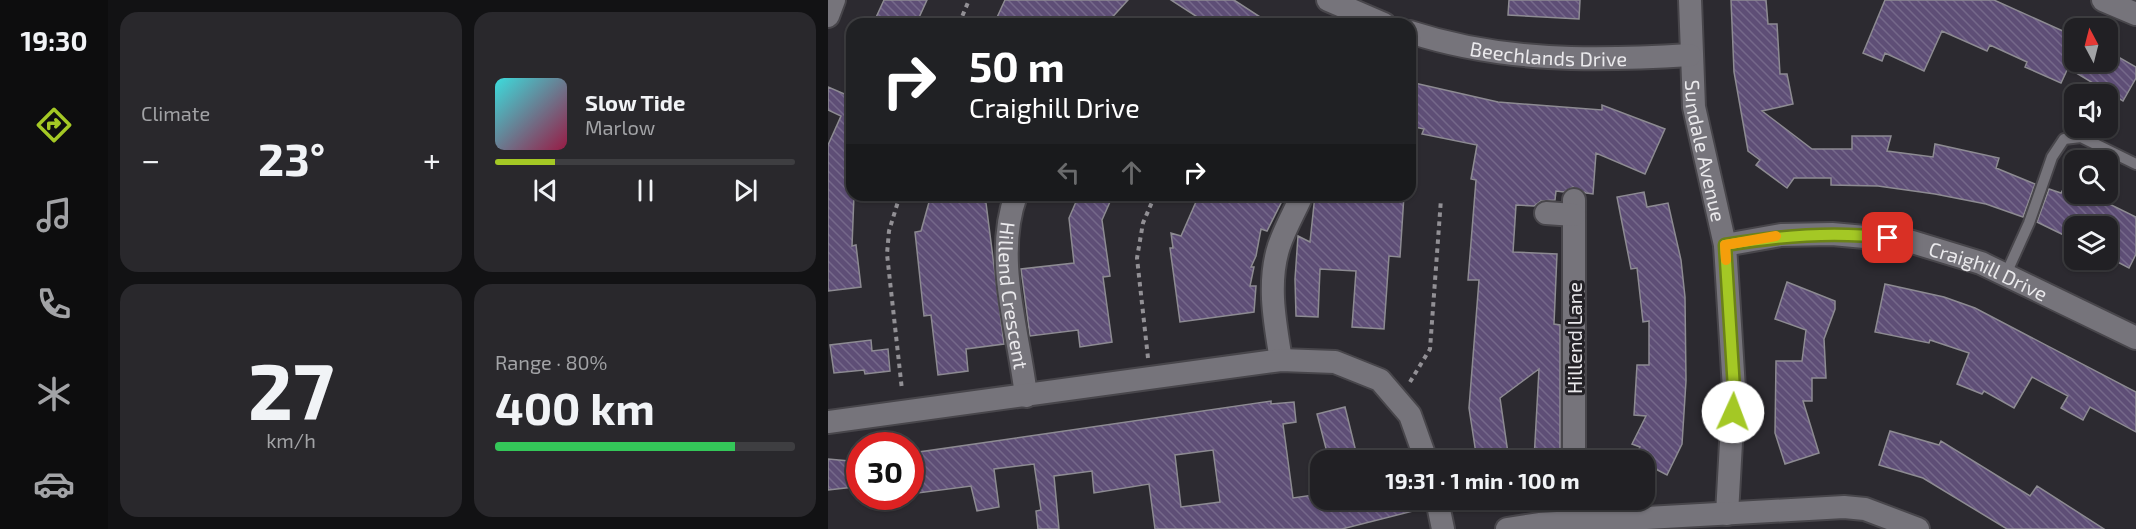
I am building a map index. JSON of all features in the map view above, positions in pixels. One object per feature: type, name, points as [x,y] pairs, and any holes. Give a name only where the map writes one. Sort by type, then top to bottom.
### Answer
[{"type":"street","points":[[828,16],[834,0]]},
{"type":"street","points":[[1328,0],[1370,18]]},
{"type":"street","name":"Sundale Avenue","points":[[1690,0],[1690,55],[1694,107],[1725,245],[1734,389],[1727,514]]},
{"type":"street","points":[[2103,0],[2136,14]]},
{"type":"street","name":"Beechlands Drive","points":[[1416,34],[1445,44],[1551,58],[1603,60],[1690,55]]},
{"type":"street","name":"Hillend Crescent","points":[[1015,201],[1008,233],[1008,267],[1026,396]]},
{"type":"street","points":[[1281,360],[1272,297],[1274,270],[1279,245],[1299,201]]},
{"type":"street","name":"Hillend Lane","points":[[1546,213],[1574,208],[1574,450]]},
{"type":"street","name":"Craighill Drive","points":[[1725,245],[1781,235],[1868,236],[1909,241],[1980,263],[2006,274],[2136,338]]},
{"type":"street","name":"Hillend Crescent","points":[[828,422],[1281,360],[1335,362],[1380,380],[1410,415],[1422,450]]},
{"type":"street","points":[[1507,529],[1574,522],[1844,507],[1865,509],[1918,529]]},
{"type":"street","points":[[1439,510],[1443,529]]},
{"type":"street","points":[[1574,510],[1574,522]]},
{"type":"lane","points":[[2006,274],[2030,223],[2052,157],[2064,139],[2081,137],[2136,164]]},
{"type":"path","points":[[962,18],[969,0]]},
{"type":"path","points":[[1395,398],[1420,368],[1430,349],[1442,199]]},
{"type":"path","points":[[898,201],[889,231],[887,254],[906,411]]},
{"type":"path","points":[[1151,379],[1137,258],[1143,223],[1152,201]]},
{"type":"building","points":[[884,0],[927,0],[919,18],[876,18]]},
{"type":"building","points":[[1005,0],[1128,0],[1112,18],[997,18]]},
{"type":"building","points":[[1171,0],[1234,0],[1262,18],[1199,18]]},
{"type":"building","points":[[1509,0],[1580,0],[1579,19],[1508,15]]},
{"type":"building","points":[[1731,0],[1766,0],[1768,24],[1777,24],[1780,74],[1787,74],[1793,104],[1762,111],[1812,149],[1852,149],[1852,136],[1891,136],[1887,151],[1933,157],[1935,144],[1999,158],[1996,168],[2035,184],[2023,217],[1986,204],[1935,194],[1878,186],[1831,185],[1831,178],[1794,178],[1787,188],[1756,165],[1760,160],[1748,151],[1734,72]]},
{"type":"building","points":[[1885,0],[1994,0],[2064,32],[2064,72],[2066,72],[2061,83],[2025,67],[2027,62],[1990,45],[1987,51],[1942,31],[1924,71],[1885,53],[1882,61],[1863,53]]},
{"type":"building","points":[[2118,57],[2136,67],[2136,78],[2123,101],[2118,98],[2118,84],[2095,84],[2075,72],[2118,72]]},
{"type":"building","points":[[1416,83],[1498,102],[1602,110],[1602,105],[1665,129],[1645,174],[1596,153],[1593,194],[1573,187],[1564,192],[1556,191],[1555,200],[1541,201],[1534,206],[1516,205],[1513,252],[1557,254],[1554,324],[1560,325],[1560,450],[1535,450],[1539,369],[1500,398],[1508,450],[1475,450],[1469,408],[1479,280],[1468,280],[1476,180],[1471,179],[1477,145],[1422,134],[1424,129],[1416,127]]},
{"type":"building","points":[[828,87],[846,95],[846,201],[854,201],[852,246],[856,245],[861,287],[828,291],[828,145],[841,116],[828,110]]},
{"type":"building","points":[[2064,188],[2064,204],[2109,204],[2136,217],[2136,254],[2129,268],[2118,262],[2118,216],[2064,216],[2064,235],[2037,222],[2049,189],[2061,193]]},
{"type":"building","points":[[1644,192],[1647,207],[1668,203],[1681,260],[1685,297],[1686,381],[1682,444],[1667,475],[1655,469],[1655,450],[1638,450],[1640,447],[1632,444],[1646,416],[1634,415],[1637,365],[1649,365],[1649,321],[1643,322],[1637,268],[1631,269],[1617,197]]},
{"type":"building","points":[[929,201],[986,203],[1004,344],[966,349],[968,371],[938,375],[931,315],[924,316],[915,232],[921,231]]},
{"type":"building","points":[[1076,201],[1110,201],[1102,220],[1110,276],[1103,277],[1112,342],[1080,347],[1078,330],[1030,336],[1021,269],[1074,263],[1069,218]]},
{"type":"building","points":[[1196,201],[1282,201],[1267,231],[1261,229],[1256,256],[1251,267],[1254,267],[1250,286],[1256,286],[1254,312],[1180,322],[1170,248],[1173,248],[1171,233],[1181,236]]},
{"type":"building","points":[[1314,201],[1404,201],[1400,257],[1389,256],[1384,329],[1352,327],[1356,271],[1320,269],[1318,317],[1296,316],[1295,279],[1298,236],[1310,242]]},
{"type":"building","points":[[1787,282],[1835,301],[1835,309],[1824,339],[1826,378],[1812,378],[1812,401],[1803,401],[1819,453],[1785,464],[1775,433],[1776,361],[1802,361],[1806,330],[1775,319]]},
{"type":"building","points":[[1885,284],[1944,297],[1975,308],[2136,392],[2136,432],[2090,407],[2083,420],[2061,408],[2068,396],[2032,377],[2014,408],[1984,391],[1982,394],[1957,384],[1969,353],[1930,340],[1929,343],[1875,332]]},
{"type":"building","points":[[871,340],[872,351],[888,349],[890,371],[865,374],[864,370],[834,373],[830,345]]},
{"type":"building","points":[[1271,401],[1271,404],[1294,402],[1296,422],[1283,424],[1293,498],[1310,495],[1310,510],[1417,510],[1342,529],[1155,529],[1149,484],[1094,493],[1092,471],[1054,476],[1059,529],[1038,529],[1036,511],[1041,510],[1034,464],[994,469],[999,507],[977,511],[971,486],[924,492],[924,451]],"holes":[[[1213,450],[1220,502],[1181,507],[1175,455]]]},
{"type":"building","points":[[1345,407],[1356,450],[1326,450],[1317,414]]},
{"type":"building","points":[[1890,431],[1939,445],[1941,441],[2030,496],[2037,486],[2104,529],[2007,529],[1923,478],[1879,465]]},
{"type":"building","points":[[828,459],[846,461],[846,488],[828,490]]},
{"type":"slow traffic","points":[[1726,260],[1725,245],[1776,236]]},
{"type":"route","points":[[1733,412],[1734,389],[1725,245],[1781,235],[1832,234],[1888,238]]}]
